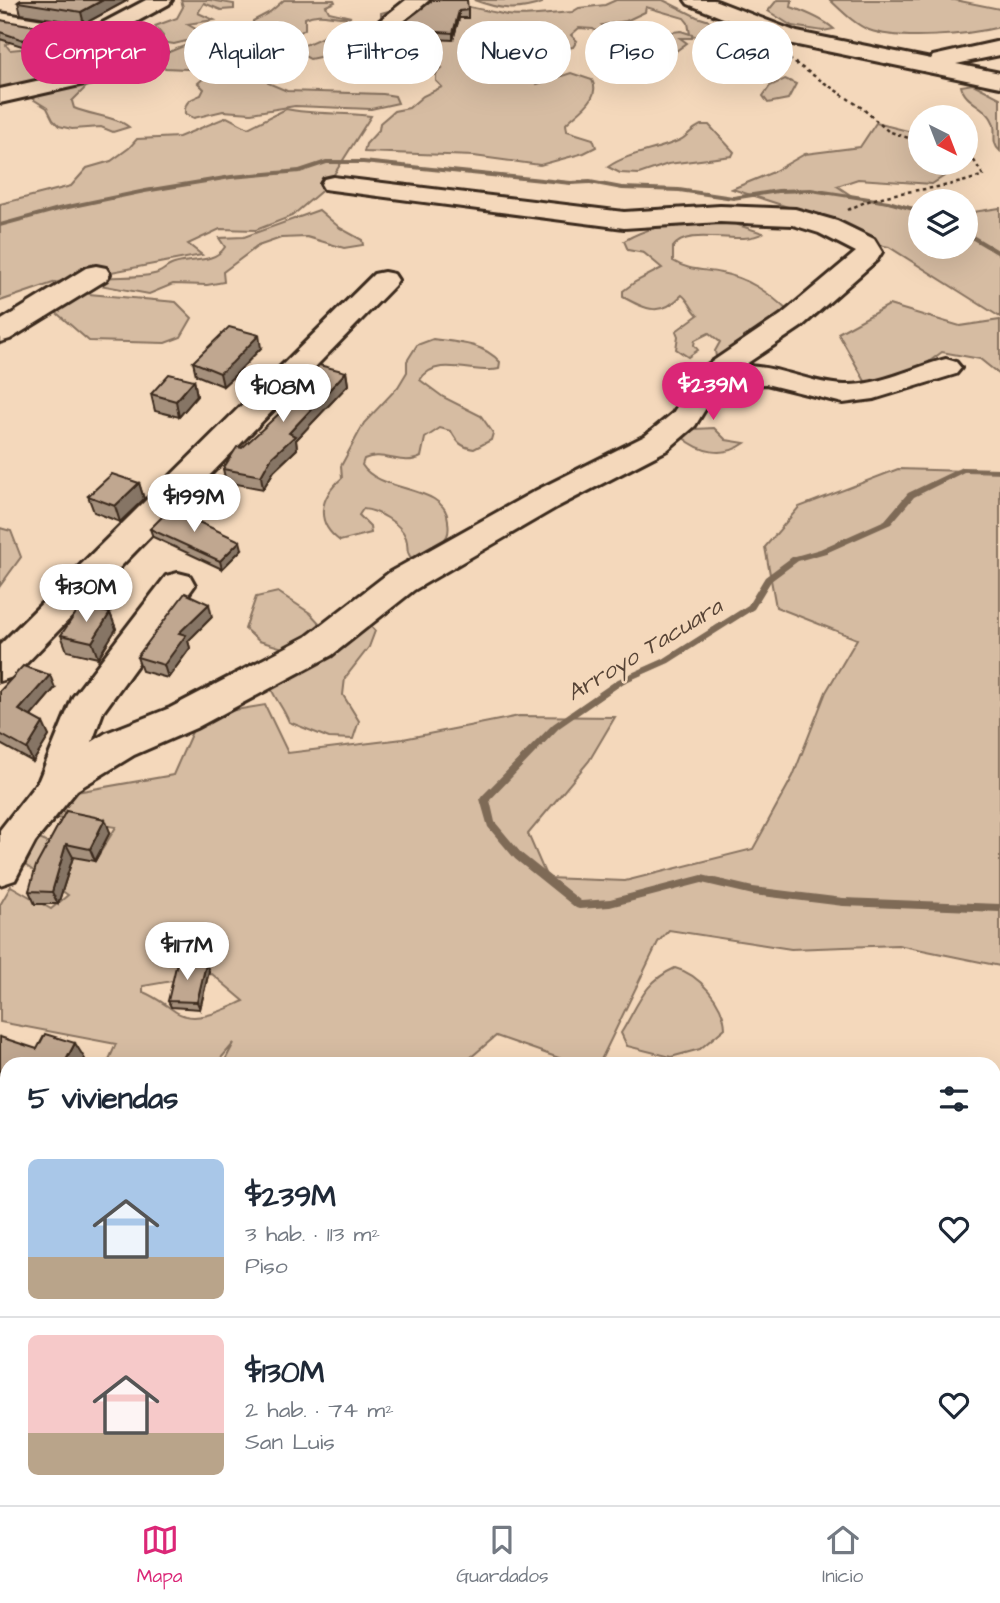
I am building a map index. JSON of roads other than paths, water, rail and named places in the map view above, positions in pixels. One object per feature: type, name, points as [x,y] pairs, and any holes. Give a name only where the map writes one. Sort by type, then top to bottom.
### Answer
[{"type":"street","points":[[122,21],[162,0]]},
{"type":"street","points":[[393,21],[419,0]]},
{"type":"street","points":[[695,0],[791,37],[1000,80]]},
{"type":"street","points":[[0,19],[21,23]]},
{"type":"street","points":[[925,65],[1000,48]]},
{"type":"street","points":[[0,96],[54,84]]},
{"type":"street","points":[[0,868],[22,830],[63,779],[120,744],[183,718],[319,646],[402,582],[546,499],[656,443],[684,419],[710,376],[791,321],[864,260],[869,252],[865,245],[828,226],[795,217],[720,214],[624,219],[333,184]]},
{"type":"street","points":[[0,333],[96,274]]},
{"type":"street","points":[[0,667],[384,280]]},
{"type":"street","points":[[710,376],[766,375],[843,394],[863,393],[946,368]]},
{"type":"street","points":[[55,789],[86,707],[178,585]]},
{"type":"waterway","points":[[0,225],[58,209],[145,191],[231,177],[300,171],[326,162],[363,162],[571,183],[590,182],[622,188],[679,190],[733,198],[778,191],[811,190],[908,208]]},
{"type":"waterway","points":[[978,240],[1000,254]]},
{"type":"waterway","name":"Arroyo Tacuara","points":[[1000,470],[965,469],[911,495],[888,522],[823,551],[795,559],[768,579],[751,607],[666,661],[621,681],[556,726],[485,799],[491,824],[518,856],[579,905],[610,903],[702,879],[753,891],[843,902],[1000,908]]}]
